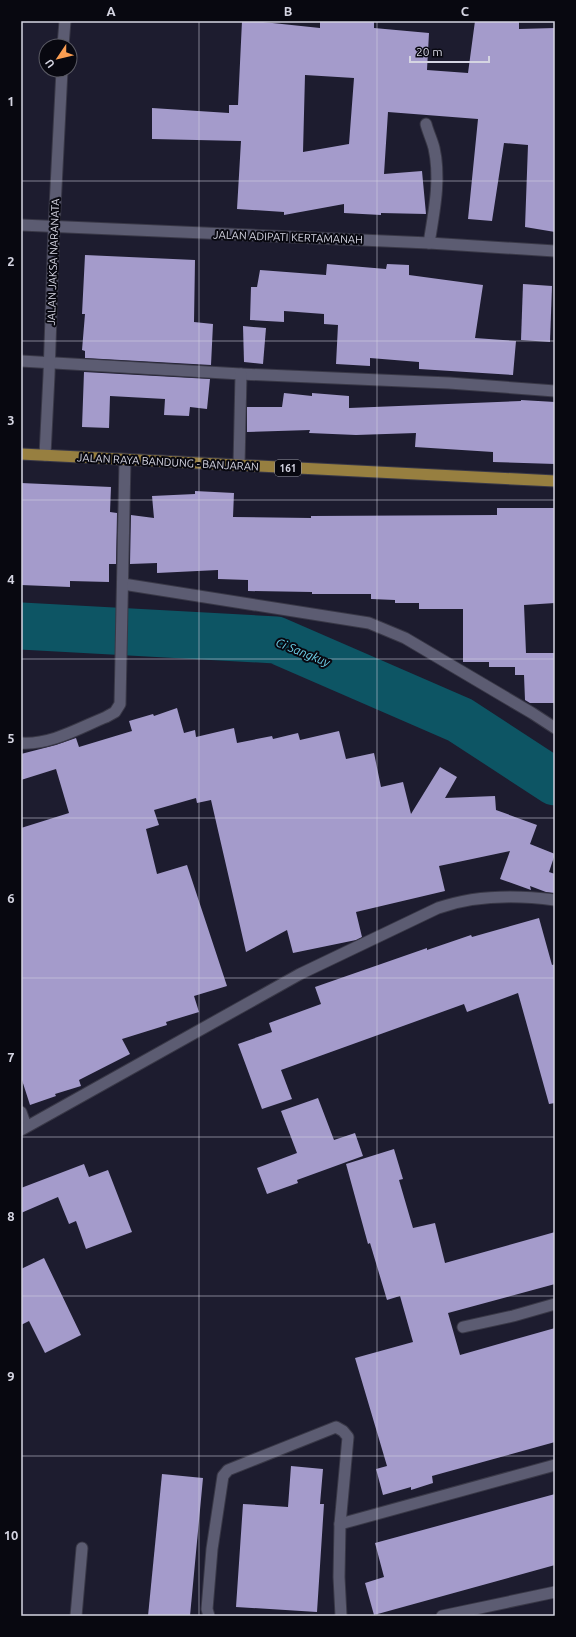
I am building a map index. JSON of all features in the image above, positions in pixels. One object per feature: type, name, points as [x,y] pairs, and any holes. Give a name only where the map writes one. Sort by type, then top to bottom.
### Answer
[{"type":"main road","name":"JALAN RAYA BANDUNG - BANJARAN","points":[[21,454],[555,481]]},
{"type":"street","points":[[64,38],[65,21]]},
{"type":"street","name":"JALAN JAKSA NARANATA","points":[[45,455],[62,78]]},
{"type":"street","points":[[426,124],[434,148],[436,176],[435,204],[429,243]]},
{"type":"street","name":"JALAN ADIPATI KERTAMANAH","points":[[21,225],[429,243],[555,252]]},
{"type":"street","points":[[21,361],[241,374],[449,383],[555,391]]},
{"type":"street","points":[[239,465],[241,374]]},
{"type":"street","points":[[21,743],[30,744],[45,742],[106,717],[115,712],[120,704],[125,460]]},
{"type":"street","points":[[123,586],[369,623],[405,638],[555,728]]},
{"type":"street","points":[[21,1112],[24,1128],[300,974],[438,908],[452,903],[490,898],[528,897],[555,900]]},
{"type":"street","points":[[463,1327],[513,1316],[555,1304]]},
{"type":"street","points":[[209,1616],[207,1609],[212,1549],[223,1476],[228,1470],[336,1427],[343,1431],[348,1437],[340,1524],[339,1577],[341,1616]]},
{"type":"street","points":[[340,1524],[555,1465]]},
{"type":"street","points":[[76,1616],[82,1548]]},
{"type":"street","points":[[442,1616],[555,1592]]},
{"type":"building","points":[[242,21],[263,21],[320,28],[320,21],[374,21],[374,28],[429,33],[427,70],[468,73],[475,21],[519,21],[519,29],[555,28],[555,232],[525,227],[528,145],[504,143],[492,221],[468,219],[478,119],[388,112],[384,174],[422,171],[426,214],[381,213],[381,215],[344,213],[344,204],[284,215],[284,212],[237,209],[241,141],[152,139],[152,108],[229,113],[229,105],[238,105]],"holes":[[[305,75],[354,78],[349,144],[303,152]]]},
{"type":"building","points":[[85,255],[195,260],[194,322],[213,324],[211,365],[85,358],[85,351],[82,350],[85,314],[82,314]]},
{"type":"building","points":[[327,264],[386,269],[387,264],[409,265],[409,275],[483,285],[475,338],[516,341],[513,375],[419,369],[419,362],[370,358],[370,366],[336,364],[338,325],[324,324],[324,314],[284,311],[284,322],[250,320],[251,287],[257,287],[260,270],[326,275]]},
{"type":"building","points":[[523,284],[552,286],[550,342],[521,340]]},
{"type":"building","points":[[243,326],[266,328],[263,364],[244,362]]},
{"type":"building","points":[[84,372],[210,379],[207,409],[190,407],[189,416],[164,415],[165,399],[110,396],[109,428],[82,427]]},
{"type":"building","points":[[284,393],[312,396],[312,393],[349,396],[349,408],[521,400],[555,402],[555,464],[493,462],[493,452],[415,447],[416,433],[356,435],[309,433],[310,430],[247,432],[247,407],[282,407]]},
{"type":"building","points":[[21,483],[111,487],[110,512],[117,513],[116,564],[109,564],[109,582],[70,581],[70,587],[21,585]]},
{"type":"building","points":[[195,491],[234,493],[233,517],[311,518],[311,516],[497,515],[497,508],[555,508],[555,603],[524,605],[526,653],[555,653],[555,703],[530,703],[525,700],[524,675],[515,675],[515,667],[489,667],[489,662],[463,662],[463,609],[419,609],[419,603],[395,603],[395,600],[371,599],[371,594],[312,594],[312,592],[248,591],[248,580],[218,579],[218,570],[157,573],[157,563],[130,564],[131,515],[154,518],[152,496],[195,494]]},
{"type":"building","points":[[177,708],[184,733],[195,730],[196,737],[234,728],[237,743],[272,736],[273,739],[298,733],[300,740],[339,731],[346,759],[374,753],[381,787],[403,782],[411,814],[440,767],[457,777],[445,798],[495,796],[496,810],[537,825],[530,844],[555,854],[549,872],[555,874],[555,893],[546,892],[530,886],[531,890],[500,879],[510,851],[439,866],[445,891],[356,912],[362,937],[356,940],[293,953],[287,930],[246,952],[211,800],[197,803],[196,798],[154,810],[159,825],[146,829],[157,874],[187,865],[227,986],[194,996],[199,1012],[166,1022],[167,1025],[122,1039],[130,1054],[79,1080],[81,1086],[55,1094],[56,1096],[30,1105],[21,1077],[21,828],[69,813],[56,769],[21,780],[21,754],[76,738],[79,747],[132,731],[129,721],[153,714],[154,716]]},
{"type":"building","points":[[539,918],[552,965],[555,964],[555,1103],[549,1104],[518,993],[467,1012],[464,1004],[281,1070],[292,1099],[262,1109],[238,1044],[272,1032],[269,1023],[321,1004],[315,987],[427,948],[427,950],[471,935],[472,937]]},
{"type":"building","points":[[318,1098],[334,1140],[355,1133],[363,1156],[297,1180],[298,1183],[267,1194],[257,1168],[297,1153],[281,1111]]},
{"type":"building","points":[[394,1149],[403,1179],[399,1180],[413,1228],[435,1223],[445,1263],[555,1232],[555,1284],[448,1313],[460,1355],[555,1328],[555,1442],[432,1476],[433,1483],[411,1490],[411,1487],[383,1495],[376,1469],[387,1466],[355,1358],[413,1342],[400,1296],[387,1300],[370,1243],[368,1244],[346,1164]]},
{"type":"building","points":[[84,1164],[89,1177],[108,1170],[132,1232],[86,1249],[76,1221],[69,1224],[58,1197],[21,1213],[21,1188]]},
{"type":"building","points":[[44,1258],[81,1335],[45,1353],[29,1321],[21,1325],[21,1269]]},
{"type":"building","points":[[291,1466],[323,1469],[320,1504],[324,1504],[317,1612],[236,1607],[243,1504],[288,1507]]},
{"type":"building","points":[[162,1474],[203,1478],[190,1616],[148,1616]]},
{"type":"building","points":[[555,1494],[555,1565],[374,1615],[365,1583],[384,1577],[375,1543]]},
{"type":"waterway","name":"Ci Sangkuy","points":[[21,626],[276,640],[460,720],[555,782]]}]
